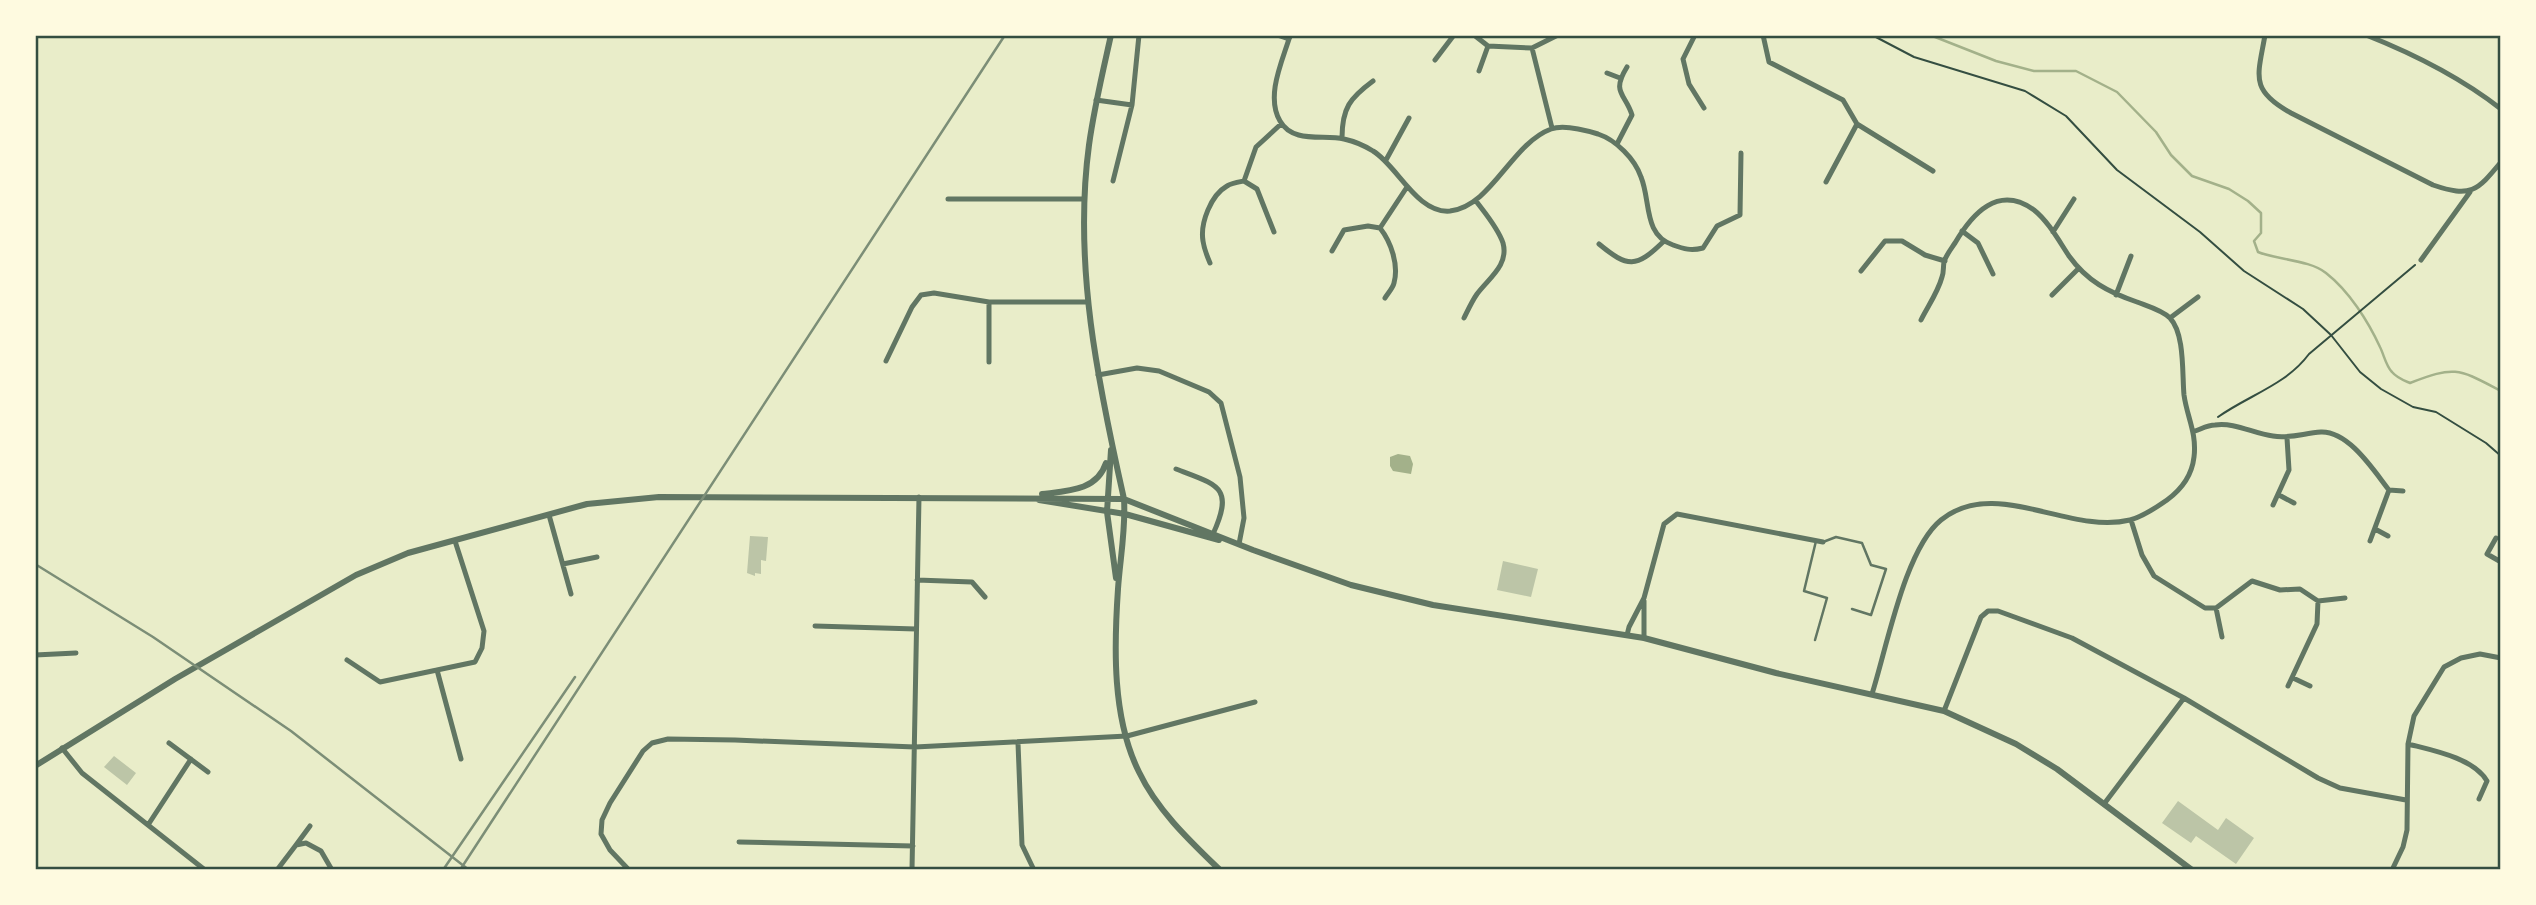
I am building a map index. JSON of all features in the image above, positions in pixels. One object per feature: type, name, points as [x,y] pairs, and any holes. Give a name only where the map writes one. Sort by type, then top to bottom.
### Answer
[{"type":"street","points":[[1111,35],[1096,100],[1084,199],[1087,302],[1098,375],[1124,499],[1118,590],[1119,702],[1138,771],[1160,805],[1220,870]]},
{"type":"street","points":[[1112,181],[1132,105],[1139,35]]},
{"type":"street","points":[[1277,35],[1290,37],[1275,87],[1276,111],[1281,124],[1293,132],[1311,138],[1342,138],[1371,150],[1386,160],[1406,187],[1435,208],[1450,211],[1476,201],[1530,142],[1552,128],[1577,128],[1601,135],[1617,144],[1633,162],[1642,178],[1651,225],[1663,242],[1691,251],[1703,248],[1717,226],[1741,215],[1741,153]]},
{"type":"street","points":[[1436,60],[1454,35]]},
{"type":"street","points":[[1474,35],[1488,47],[1532,48],[1558,35]]},
{"type":"street","points":[[1695,35],[1683,59],[1689,84],[1704,108]]},
{"type":"street","points":[[1763,35],[1769,62],[1843,100],[1857,124],[1933,171]]},
{"type":"street","points":[[2265,35],[2258,74],[2260,88],[2272,103],[2433,185],[2454,192],[2470,192]]},
{"type":"street","points":[[2366,35],[2406,51],[2457,78],[2501,109]]},
{"type":"street","points":[[1479,71],[1488,47]]},
{"type":"street","points":[[1532,48],[1552,128]]},
{"type":"street","points":[[1617,144],[1632,115],[1619,93],[1620,78],[1626,67]]},
{"type":"street","points":[[1607,73],[1620,78]]},
{"type":"street","points":[[1342,138],[1342,121],[1354,94],[1373,81]]},
{"type":"street","points":[[1096,100],[1132,105]]},
{"type":"street","points":[[1386,160],[1409,118]]},
{"type":"street","points":[[1244,181],[1256,148],[1281,124]]},
{"type":"street","points":[[1826,182],[1857,124]]},
{"type":"street","points":[[2421,260],[2470,192],[2483,184],[2501,162]]},
{"type":"street","points":[[1210,262],[1202,239],[1209,207],[1217,195],[1228,186],[1244,181],[1258,189],[1274,232]]},
{"type":"street","points":[[1380,228],[1406,187]]},
{"type":"street","points":[[948,199],[1084,199]]},
{"type":"street","points":[[2053,232],[2074,199]]},
{"type":"street","points":[[1872,694],[1911,564],[1924,536],[1942,519],[1960,508],[1982,502],[2011,505],[2076,521],[2131,520],[2160,505],[2179,491],[2188,477],[2194,458],[2194,431],[2185,400],[2181,347],[2171,318],[2152,307],[2098,287],[2078,269],[2035,211],[2021,203],[2006,200],[1982,208],[1962,231],[1945,261],[1942,278],[1922,320]]},
{"type":"street","points":[[1464,318],[1474,297],[1499,270],[1503,257],[1504,245],[1499,234],[1476,201]]},
{"type":"street","points":[[1332,251],[1344,230],[1368,226],[1380,228],[1390,241],[1395,275],[1394,284],[1385,298]]},
{"type":"street","points":[[1962,231],[1978,243],[1993,274]]},
{"type":"street","points":[[1861,271],[1885,241],[1902,241],[1925,255],[1945,261]]},
{"type":"street","points":[[1599,244],[1619,260],[1634,261],[1645,258],[1663,242]]},
{"type":"street","points":[[2116,295],[2131,256]]},
{"type":"street","points":[[2052,295],[2078,269]]},
{"type":"street","points":[[886,360],[912,307],[921,295],[934,293],[989,302],[1087,302]]},
{"type":"street","points":[[2171,318],[2198,297]]},
{"type":"street","points":[[989,302],[989,362]]},
{"type":"street","points":[[1098,375],[1137,368],[1158,371],[1209,392],[1221,403],[1240,477],[1244,518],[1239,544]]},
{"type":"street","points":[[2194,431],[2216,424],[2287,438],[2326,432],[2362,455],[2389,491]]},
{"type":"street","points":[[2273,505],[2289,470],[2287,438]]},
{"type":"street","points":[[1016,496],[1074,490],[1089,484],[1099,477],[1105,467],[1111,444]]},
{"type":"street","points":[[1111,444],[1107,512],[1118,590]]},
{"type":"street","points":[[1176,469],[1215,484],[1220,490],[1223,503],[1213,534]]},
{"type":"street","points":[[2389,491],[2403,491]]},
{"type":"street","points":[[2370,541],[2389,491]]},
{"type":"street","points":[[2279,495],[2294,503]]},
{"type":"street","points":[[1016,496],[1125,514],[1253,550]]},
{"type":"street","points":[[35,765],[175,679],[356,575],[408,553],[587,504],[659,497],[1107,498],[1124,499],[1351,585],[1433,605],[1644,638],[1776,673],[1944,711],[2031,752],[2192,870]]},
{"type":"street","points":[[912,870],[919,497]]},
{"type":"street","points":[[549,514],[571,594]]},
{"type":"street","points":[[1627,635],[1644,598],[1664,524],[1678,514],[1820,542]]},
{"type":"street","points":[[2131,520],[2142,555],[2154,576],[2205,608],[2216,608],[2252,581]]},
{"type":"street","points":[[2375,529],[2388,537]]},
{"type":"street","points":[[2496,538],[2487,554],[2501,562]]},
{"type":"street","points":[[347,660],[380,682],[475,662],[482,648],[484,631],[455,541]]},
{"type":"street","points":[[563,564],[597,557]]},
{"type":"street","points":[[2249,572],[2252,581]]},
{"type":"street","points":[[918,580],[972,583],[985,597]]},
{"type":"street","points":[[2252,581],[2280,590],[2300,589],[2318,601],[2345,598]]},
{"type":"street","points":[[1644,598],[1644,638]]},
{"type":"street","points":[[2288,686],[2317,624],[2318,601]]},
{"type":"street","points":[[2216,608],[2222,637]]},
{"type":"street","points":[[1944,711],[1981,617],[1993,610],[2072,638],[2184,698],[2329,783],[2362,793],[2406,800]]},
{"type":"street","points":[[815,626],[916,629]]},
{"type":"street","points":[[35,655],[76,653]]},
{"type":"street","points":[[2392,870],[2407,831],[2408,744],[2414,716],[2444,667],[2461,658],[2480,654],[2501,659]]},
{"type":"street","points":[[437,670],[461,759]]},
{"type":"street","points":[[2293,678],[2309,686]]},
{"type":"street","points":[[2104,804],[2184,698]]},
{"type":"street","points":[[629,870],[610,850],[601,834],[603,820],[610,803],[643,751],[652,743],[668,739],[734,740],[915,747],[1127,736],[1255,702]]},
{"type":"street","points":[[169,743],[208,772]]},
{"type":"street","points":[[1018,743],[1022,845],[1034,870]]},
{"type":"street","points":[[2408,744],[2449,754],[2483,774],[2487,781],[2479,799]]},
{"type":"street","points":[[62,748],[82,773],[205,870]]},
{"type":"street","points":[[148,825],[191,759]]},
{"type":"street","points":[[277,870],[310,826]]},
{"type":"street","points":[[739,842],[913,846]]},
{"type":"street","points":[[296,845],[311,844],[321,851],[332,870]]},
{"type":"lane","points":[[1815,640],[1827,598],[1804,591],[1820,542],[1836,537],[1862,543],[1871,565],[1886,569],[1871,615],[1852,609]]},
{"type":"path","points":[[1872,35],[1914,57],[2025,91],[2066,116],[2117,170],[2200,232],[2244,271],[2303,309],[2331,335],[2361,372],[2381,389],[2413,407],[2436,412],[2486,443],[2501,456]]},
{"type":"path","points":[[2216,424],[2217,417],[2298,369],[2309,354],[2421,260]]},
{"type":"shaded area","points":[[1398,454],[1410,456],[1413,464],[1411,474],[1393,471],[1390,457]]},
{"type":"building","points":[[750,536],[768,537],[766,561],[761,560],[761,574],[755,573],[755,576],[747,573]]},
{"type":"building","points":[[1503,561],[1538,569],[1531,597],[1497,590]]},
{"type":"building","points":[[114,756],[136,773],[127,785],[104,767]]},
{"type":"building","points":[[2178,801],[2218,830],[2226,818],[2254,838],[2236,864],[2196,836],[2191,843],[2162,823]]},
{"type":"waterway","points":[[1930,35],[1996,61],[2034,71],[2076,71],[2117,92],[2156,132],[2171,155],[2192,176],[2229,189],[2261,213],[2261,233],[2254,241],[2258,252],[2311,265],[2334,280],[2364,317],[2388,367],[2396,376],[2410,383],[2438,374],[2457,372],[2501,391]]},
{"type":"railway","points":[[460,870],[1005,35]]},
{"type":"railway","points":[[35,564],[153,637],[291,731],[469,870]]},
{"type":"railway","points":[[443,870],[575,677]]}]
